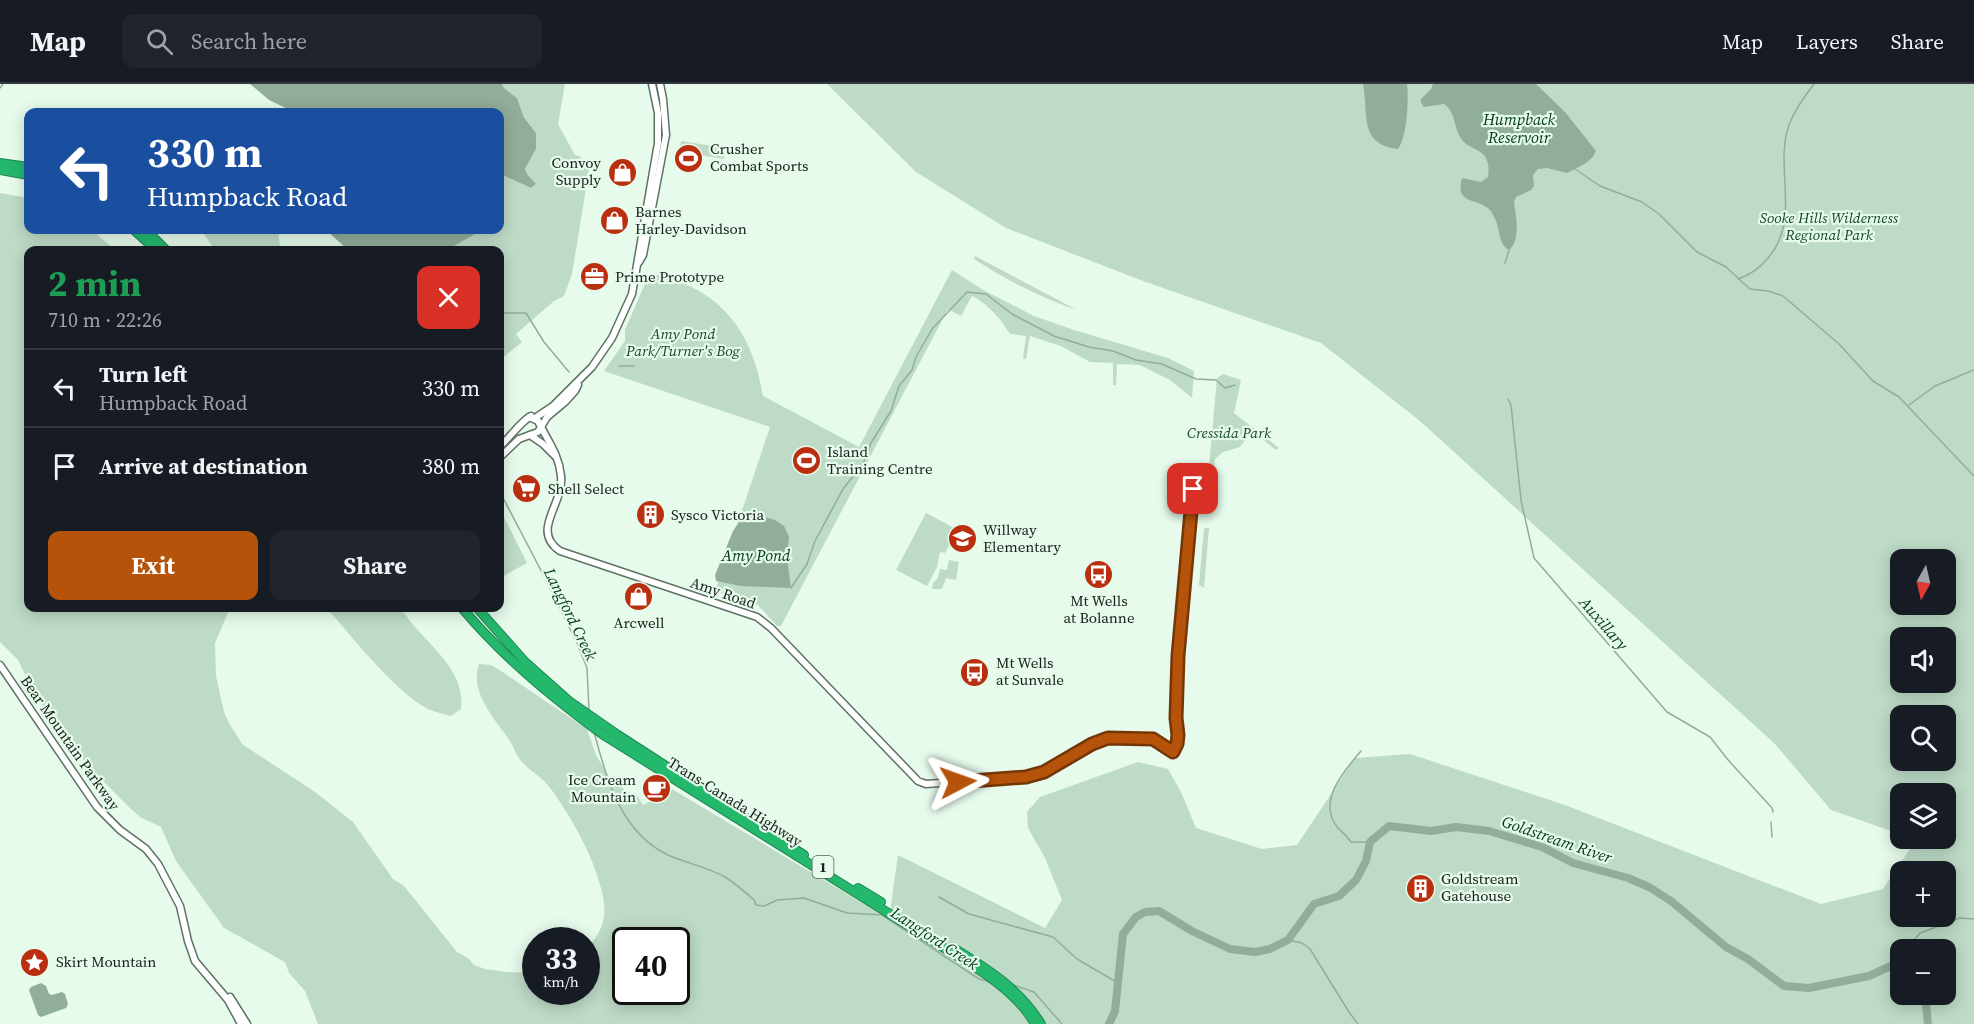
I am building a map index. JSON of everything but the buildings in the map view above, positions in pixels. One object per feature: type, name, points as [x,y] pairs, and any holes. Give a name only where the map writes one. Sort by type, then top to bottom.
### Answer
[{"type":"highway","points":[[0,163],[24,166]]},
{"type":"highway","points":[[0,170],[24,174]]},
{"type":"highway","points":[[138,234],[152,246]]},
{"type":"highway","points":[[150,234],[162,246]]},
{"type":"highway","name":"Trans-Canada Highway","points":[[466,612],[498,648],[552,696],[602,734],[981,971],[1008,992],[1035,1024]]},
{"type":"highway","name":"Trans-Canada Highway","points":[[481,612],[525,662],[569,701],[820,865],[996,975],[1020,995],[1041,1024]]},
{"type":"highway","points":[[595,720],[618,739],[692,787],[696,793]]},
{"type":"street","points":[[504,442],[523,422],[559,400],[579,382],[600,357],[617,329],[632,294],[658,144],[658,112],[652,84]]},
{"type":"street","points":[[638,265],[643,255],[664,151],[666,122],[660,84]]},
{"type":"street","points":[[504,453],[519,438],[537,433],[547,417],[575,391],[579,382]]},
{"type":"street","points":[[532,418],[538,421],[540,428]]},
{"type":"street","points":[[523,422],[523,431],[556,457]]},
{"type":"street","name":"Amy Road","points":[[540,428],[554,447],[561,479],[547,530],[548,540],[553,546],[560,551],[757,617],[771,628],[918,781],[929,784],[1026,777],[1044,772],[1100,741],[1116,738],[1158,741]]},
{"type":"street","points":[[1158,741],[1173,752],[1177,744],[1178,656],[1193,489]]},
{"type":"street","name":"Bear Mountain Parkway","points":[[0,665],[98,807],[120,830],[146,849],[158,864],[180,906],[195,961],[228,1000],[241,1024]]},
{"type":"street","points":[[1158,741],[1171,742],[1178,735]]},
{"type":"street","name":"Bear Mountain Parkway","points":[[192,953],[227,992],[247,1024]]},
{"type":"green space","points":[[502,84],[565,84],[558,124],[575,155],[580,156],[589,170],[572,274],[564,296],[554,301],[516,334],[522,342],[504,357],[504,246],[454,246],[475,234],[504,234],[504,176],[531,188],[536,184],[526,174],[525,169],[536,149],[536,133],[524,116],[517,98]]},
{"type":"green space","name":"Sooke Hills Wilderness Regional Park","points":[[827,84],[1974,84],[1974,1024],[318,1024],[305,991],[289,973],[285,962],[224,928],[176,861],[161,827],[140,817],[95,773],[60,732],[33,691],[18,660],[0,642],[0,193],[24,197],[24,234],[97,234],[110,246],[24,246],[24,612],[228,612],[215,643],[216,676],[224,712],[242,744],[315,792],[353,822],[393,879],[404,886],[457,952],[468,958],[474,965],[485,969],[522,973],[522,1005],[600,1005],[600,930],[604,914],[603,900],[594,866],[572,821],[548,785],[519,759],[510,741],[485,705],[478,685],[479,664],[491,665],[501,671],[587,729],[596,755],[608,775],[626,791],[637,796],[643,805],[672,789],[889,919],[898,855],[1045,928],[1062,900],[1045,858],[1028,828],[1027,812],[1040,797],[1138,762],[1168,769],[1181,792],[1196,828],[1262,849],[1297,845],[1355,758],[1410,754],[1565,805],[1821,904],[1883,889],[1890,879],[1890,927],[1956,927],[1956,861],[1902,861],[1910,849],[1956,849],[1956,783],[1890,783],[1890,831],[1831,810],[1775,744],[1420,421],[1321,343],[1143,281],[1006,228],[916,172]]},
{"type":"green space","points":[[681,141],[726,148],[724,159],[680,152]]},
{"type":"green space","points":[[204,234],[278,234],[280,246],[212,246]]},
{"type":"green space","points":[[975,256],[1077,310],[1011,281],[974,259]]},
{"type":"green space","name":"Amy Pond Park/Turner's Bog","points":[[952,270],[985,291],[1034,316],[1168,358],[1194,371],[1192,398],[1170,380],[1140,365],[1117,364],[1116,385],[1113,385],[1113,363],[1090,362],[1061,346],[1030,336],[1026,359],[1023,359],[1026,336],[1010,334],[994,312],[972,296],[961,316],[948,309],[781,626],[777,626],[758,605],[715,591],[770,427],[604,371],[625,341],[625,330],[647,279],[653,275],[662,275],[692,287],[709,297],[735,323],[745,339],[759,376],[763,396],[859,447]]},
{"type":"green space","name":"Cressida Park","points":[[1223,374],[1241,380],[1234,413],[1279,448],[1276,450],[1252,431],[1240,447],[1223,452],[1215,459],[1213,483],[1208,478],[1217,378]]},
{"type":"green space","points":[[926,513],[958,530],[945,553],[940,552],[937,567],[927,586],[896,570]]},
{"type":"green space","points":[[504,517],[527,563],[504,576]]},
{"type":"green space","points":[[1204,528],[1209,528],[1204,588],[1199,585]]},
{"type":"green space","points":[[949,560],[959,562],[956,580],[946,578],[942,589],[932,589],[940,569],[947,570]]},
{"type":"green space","points":[[329,612],[404,612],[440,654],[457,680],[461,694],[461,709],[451,716],[428,709],[416,701],[377,666]]},
{"type":"water","points":[[250,84],[502,84],[517,98],[524,117],[536,133],[536,149],[525,169],[536,184],[531,188],[504,176],[504,108],[286,108],[269,100]]},
{"type":"water","points":[[1363,84],[1407,84],[1405,127],[1398,149],[1376,141],[1371,134],[1366,116]]},
{"type":"water","name":"Humpback Reservoir","points":[[1433,84],[1536,84],[1565,112],[1596,151],[1588,161],[1567,173],[1547,168],[1538,169],[1533,175],[1534,186],[1531,190],[1516,197],[1514,202],[1516,234],[1513,246],[1509,250],[1502,241],[1490,210],[1464,197],[1461,193],[1462,178],[1481,182],[1488,177],[1488,163],[1482,153],[1460,137],[1451,112],[1444,104],[1424,107],[1421,103],[1421,99]]},
{"type":"water","points":[[330,234],[475,234],[454,246],[344,246]]},
{"type":"water","name":"Amy Pond","points":[[751,513],[775,520],[784,526],[789,537],[787,558],[791,588],[741,586],[716,581],[715,575],[733,531],[743,516]]},
{"type":"water","points":[[41,983],[46,986],[49,994],[62,992],[65,994],[68,1004],[66,1008],[41,1017],[38,1015],[29,990]]},
{"type":"waterway","points":[[0,88],[3,84]]},
{"type":"waterway","points":[[1738,279],[1762,265],[1778,243],[1785,212],[1784,161],[1788,128],[1796,110],[1814,84]]},
{"type":"waterway","points":[[1575,169],[1600,186],[1642,202],[1659,214],[1697,252],[1726,267],[1750,289],[1783,296],[1839,344],[1873,381],[1899,397],[1974,476]]},
{"type":"waterway","name":"Auxillary","points":[[1505,263],[1509,250]]},
{"type":"waterway","points":[[791,588],[807,564],[815,541],[843,489],[863,464],[871,443],[891,411],[899,386],[912,370],[916,357],[932,329],[967,292],[986,294],[1012,314],[1054,336],[1089,347],[1113,351],[1136,360],[1162,364],[1196,379],[1216,380],[1225,388],[1235,385]]},
{"type":"waterway","points":[[504,313],[526,313],[544,342],[569,372]]},
{"type":"waterway","points":[[619,366],[634,366]]},
{"type":"waterway","points":[[1909,405],[1935,386],[1974,370]]},
{"type":"waterway","name":"Auxillary","points":[[1508,399],[1511,405],[1521,500],[1534,558],[1667,712],[1710,737],[1772,808],[1773,812]]},
{"type":"waterway","name":"Langford Creek","points":[[504,500],[577,643],[587,668],[589,710]]},
{"type":"waterway","name":"Langford Creek","points":[[594,732],[610,786],[618,802],[638,833],[652,845],[668,855],[725,877],[754,900],[756,905],[764,906],[777,900],[804,898],[847,913],[882,915],[979,979],[990,982]]},
{"type":"waterway","points":[[1361,751],[1340,777],[1331,797],[1330,808],[1332,818],[1338,828],[1351,842],[1370,842]]},
{"type":"waterway","name":"Auxillary","points":[[1771,822],[1772,837]]},
{"type":"waterway","name":"Goldstream River","points":[[1109,1024],[1115,1011],[1123,934],[1136,917],[1145,912],[1159,911],[1192,931],[1230,949],[1255,952],[1270,949],[1288,940],[1314,904],[1339,896],[1356,880],[1366,861],[1370,842],[1389,826],[1431,831],[1456,827],[1489,831],[1542,847],[1573,863],[1628,878],[1649,887],[1671,901],[1726,947],[1748,959],[1784,986],[1809,988],[1869,976],[1890,966]]},
{"type":"waterway","points":[[939,897],[969,914],[1053,937],[1077,959],[1118,983]]},
{"type":"waterway","points":[[1915,939],[1920,933],[1960,918],[1974,919]]},
{"type":"waterway","points":[[1288,940],[1302,943],[1310,949],[1358,1024]]},
{"type":"waterway","name":"Langford Creek","points":[[1010,984],[1034,992],[1062,1024]]},
{"type":"waterway","name":"Goldstream River","points":[[1926,1005],[1928,1024]]},
{"type":"place","name":"Crusher Combat Sports","points":[[689,158]]},
{"type":"place","name":"Convoy Supply","points":[[622,172]]},
{"type":"place","name":"Barnes Harley-Davidson","points":[[614,221]]},
{"type":"place","name":"Prime Prototype","points":[[594,277]]},
{"type":"place","name":"Island Training Centre","points":[[806,461]]},
{"type":"place","name":"Shell Select","points":[[527,489]]},
{"type":"place","name":"Sysco Victoria","points":[[650,515]]},
{"type":"place","name":"Willway Elementary","points":[[962,539]]},
{"type":"place","name":"Mt Wells at Bolanne","points":[[1099,574]]},
{"type":"place","name":"Arcwell","points":[[639,596]]},
{"type":"place","name":"Mt Wells at Sunvale","points":[[975,672]]},
{"type":"place","name":"Ice Cream Mountain","points":[[657,789]]},
{"type":"place","name":"Goldstream Gatehouse","points":[[1420,888]]},
{"type":"place","name":"Skirt Mountain","points":[[35,962]]},
{"type":"route","points":[[958,782],[1026,777],[1044,772],[1092,744],[1108,738],[1153,739],[1173,752],[1178,735],[1176,718],[1178,656],[1193,489]]}]
